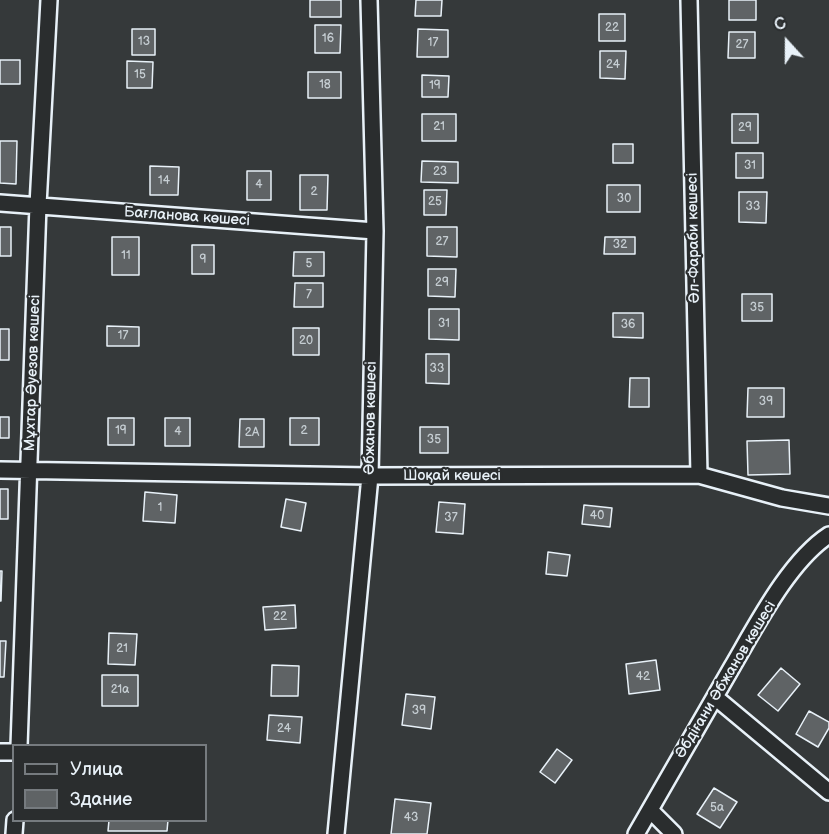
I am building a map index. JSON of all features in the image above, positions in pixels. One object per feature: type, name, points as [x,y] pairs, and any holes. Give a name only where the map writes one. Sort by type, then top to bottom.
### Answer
[{"type":"street","name":"Мұхтар Әуезов көшесі","points":[[19,744],[38,205],[49,0]]},
{"type":"street","name":"Әбжанов көшесі","points":[[336,834],[370,476],[375,231],[369,0]]},
{"type":"street","name":"Әл-Фараби көшесі","points":[[689,0],[699,475]]},
{"type":"street","name":"Бағланова көшесі","points":[[0,203],[375,231]]},
{"type":"street","name":"Шоқай көшесі","points":[[0,470],[370,476],[699,475],[782,498],[829,506]]},
{"type":"street","name":"Әбдіғани Әбжанов көшесі","points":[[636,834],[765,610],[796,568],[820,541],[829,535]]},
{"type":"street","points":[[715,697],[829,792]]},
{"type":"street","points":[[650,810],[674,834]]},
{"type":"building","points":[[310,0],[341,0],[341,17],[310,17]]},
{"type":"building","points":[[416,0],[442,0],[441,16],[415,16]]},
{"type":"building","points":[[729,0],[756,0],[756,20],[729,20]]},
{"type":"building","points":[[599,14],[625,14],[625,41],[599,41]]},
{"type":"building","points":[[315,25],[341,25],[340,53],[315,53]]},
{"type":"building","points":[[132,29],[155,29],[155,55],[132,55]]},
{"type":"building","points":[[418,29],[448,30],[448,57],[417,57]]},
{"type":"building","points":[[729,32],[755,32],[755,58],[728,58]]},
{"type":"building","points":[[600,51],[626,51],[625,79],[600,78]]},
{"type":"building","points":[[0,60],[20,60],[20,84],[0,84]]},
{"type":"building","points":[[127,61],[153,62],[152,88],[127,88]]},
{"type":"building","points":[[308,72],[341,72],[341,98],[308,98]]},
{"type":"building","points":[[422,75],[449,76],[448,97],[422,97]]},
{"type":"building","points":[[422,114],[456,114],[456,141],[422,141]]},
{"type":"building","points":[[732,114],[758,114],[758,143],[732,143]]},
{"type":"building","points":[[0,141],[17,141],[16,184],[0,183]]},
{"type":"building","points":[[613,144],[633,144],[633,163],[613,163]]},
{"type":"building","points":[[736,153],[763,153],[763,178],[736,178]]},
{"type":"building","points":[[422,161],[458,162],[458,183],[421,182]]},
{"type":"building","points":[[150,166],[179,167],[178,195],[150,195]]},
{"type":"building","points":[[247,171],[271,171],[271,200],[247,200]]},
{"type":"building","points":[[300,175],[328,175],[327,210],[300,210]]},
{"type":"building","points":[[607,185],[640,185],[640,212],[607,212]]},
{"type":"building","points":[[424,190],[447,190],[446,215],[424,215]]},
{"type":"building","points":[[739,192],[767,192],[766,223],[739,222]]},
{"type":"building","points":[[0,227],[11,227],[11,256],[0,256]]},
{"type":"building","points":[[427,227],[457,227],[457,257],[427,256]]},
{"type":"building","points":[[112,237],[139,237],[139,275],[112,275]]},
{"type":"building","points":[[605,237],[635,237],[635,254],[604,254]]},
{"type":"building","points":[[192,245],[214,245],[214,274],[192,274]]},
{"type":"building","points":[[294,252],[324,252],[324,276],[293,276]]},
{"type":"building","points":[[428,269],[456,269],[455,297],[428,296]]},
{"type":"building","points":[[295,283],[323,283],[323,307],[294,307]]},
{"type":"building","points":[[742,294],[772,294],[772,321],[742,321]]},
{"type":"building","points":[[429,309],[459,309],[459,340],[429,339]]},
{"type":"building","points":[[613,313],[643,313],[643,338],[613,337]]},
{"type":"building","points":[[107,326],[139,327],[139,346],[107,346]]},
{"type":"building","points":[[293,328],[319,328],[319,355],[293,355]]},
{"type":"building","points":[[0,329],[9,329],[9,360],[0,360]]},
{"type":"building","points":[[426,354],[449,354],[449,384],[426,383]]},
{"type":"building","points":[[630,378],[649,378],[649,407],[629,407]]},
{"type":"building","points":[[748,388],[784,388],[784,417],[747,417]]},
{"type":"building","points":[[0,417],[9,417],[9,438],[0,438]]},
{"type":"building","points":[[108,418],[134,418],[134,445],[108,445]]},
{"type":"building","points":[[165,418],[190,418],[190,446],[165,446]]},
{"type":"building","points":[[290,418],[319,418],[319,445],[290,445]]},
{"type":"building","points":[[240,419],[264,419],[264,447],[239,447]]},
{"type":"building","points":[[420,427],[448,427],[448,453],[420,453]]},
{"type":"building","points":[[789,440],[790,474],[748,475],[747,441]]},
{"type":"building","points":[[0,489],[8,489],[8,519],[0,519]]},
{"type":"building","points":[[145,492],[177,495],[175,523],[143,521]]},
{"type":"building","points":[[286,499],[306,503],[301,531],[281,527]]},
{"type":"building","points":[[439,502],[465,504],[463,534],[436,532]]},
{"type":"building","points":[[584,505],[612,508],[610,527],[582,524]]},
{"type":"building","points":[[548,552],[570,555],[567,576],[546,574]]},
{"type":"building","points":[[0,571],[2,571],[1,601],[0,601]]},
{"type":"building","points":[[295,605],[296,628],[265,630],[263,607]]},
{"type":"building","points":[[109,633],[137,634],[135,665],[108,664]]},
{"type":"building","points":[[0,641],[6,641],[4,677],[0,677]]},
{"type":"building","points":[[656,660],[660,690],[629,694],[626,664]]},
{"type":"building","points":[[272,665],[299,666],[298,696],[271,696]]},
{"type":"building","points":[[781,668],[800,684],[778,711],[758,695]]},
{"type":"building","points":[[102,675],[138,675],[138,706],[102,706]]},
{"type":"building","points":[[406,694],[435,697],[431,729],[402,725]]},
{"type":"building","points":[[809,711],[829,722],[829,728],[818,747],[796,734]]},
{"type":"building","points":[[269,715],[302,717],[300,743],[267,740]]},
{"type":"building","points":[[557,749],[572,760],[555,783],[540,772]]},
{"type":"building","points":[[714,788],[737,802],[720,828],[697,814]]},
{"type":"building","points":[[395,799],[431,803],[427,834],[391,834]]},
{"type":"building","points":[[109,822],[168,822],[167,831],[108,831]]}]
